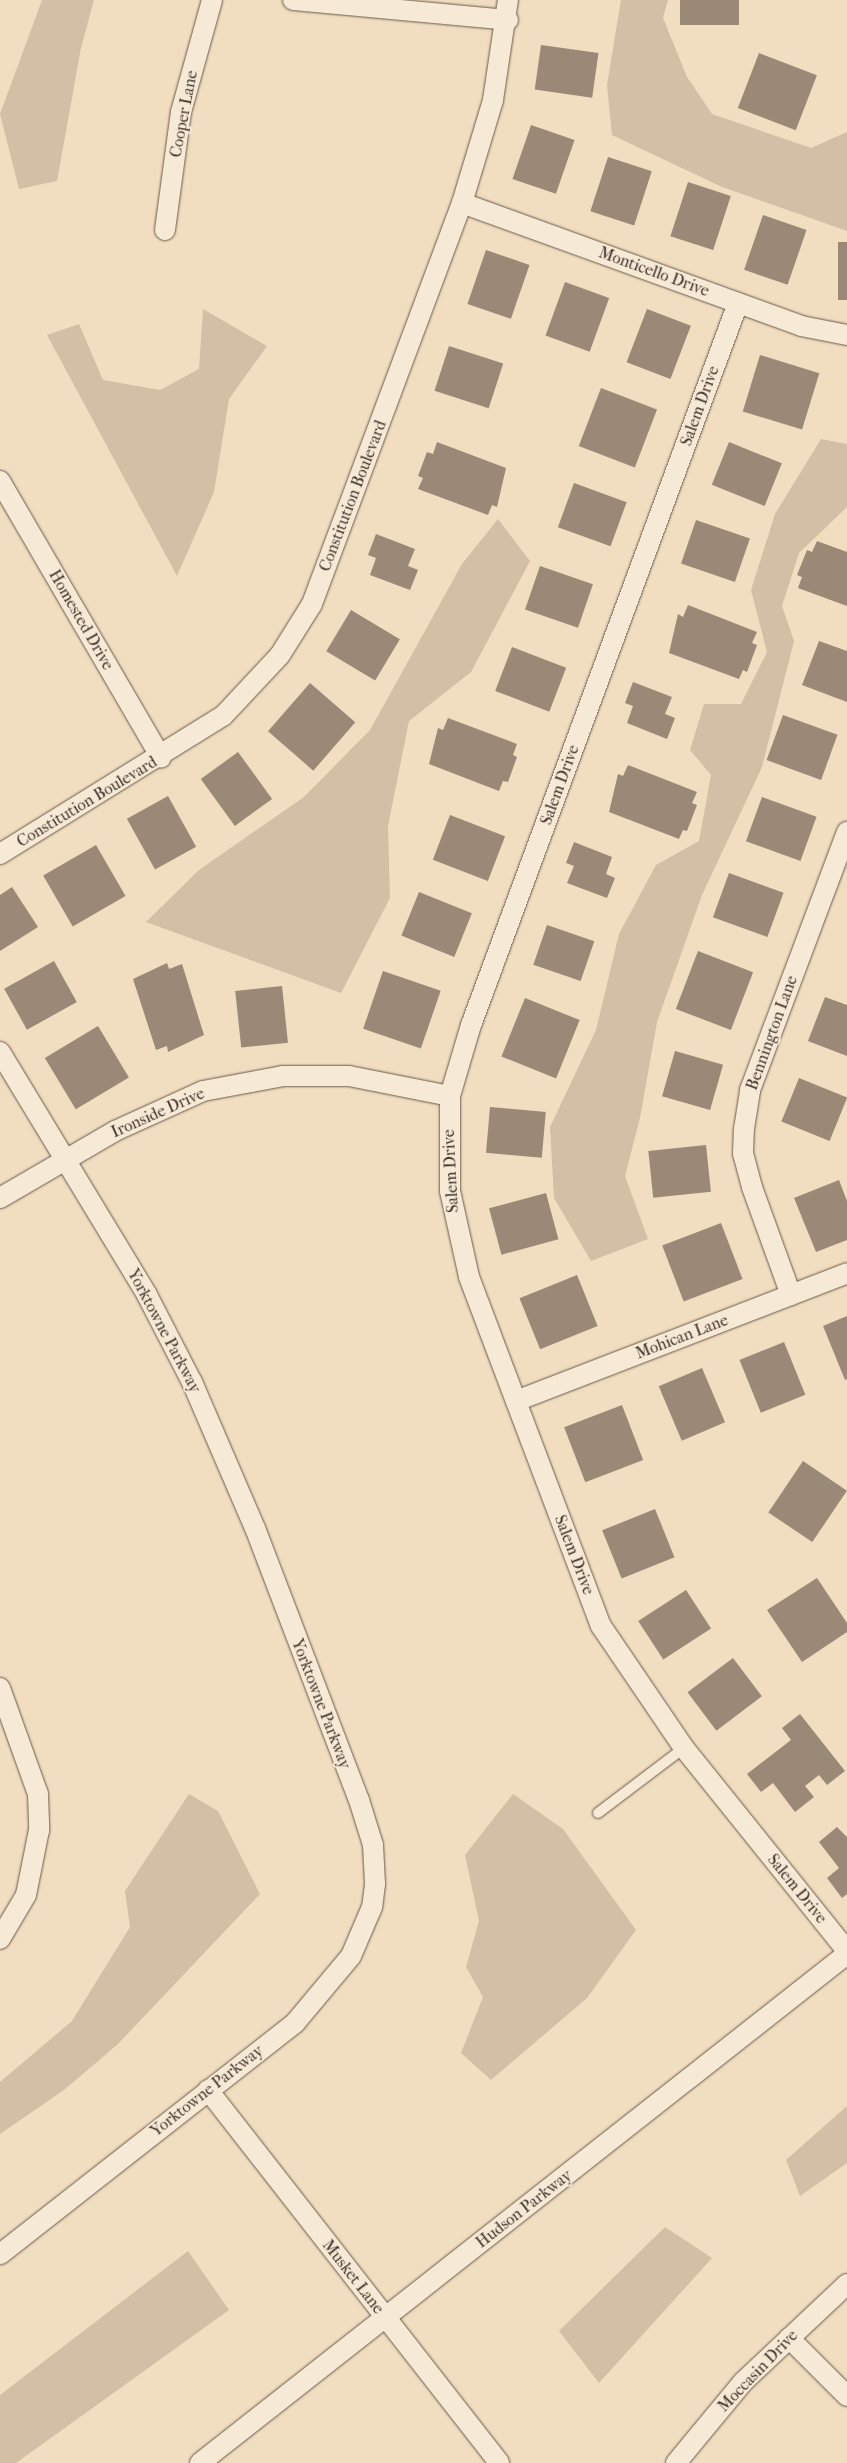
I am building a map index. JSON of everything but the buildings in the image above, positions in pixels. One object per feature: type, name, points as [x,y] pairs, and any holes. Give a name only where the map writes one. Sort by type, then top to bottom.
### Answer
[{"type":"street","name":"Cooper Lane","points":[[165,230],[181,112],[212,0]]},
{"type":"street","points":[[293,0],[508,20]]},
{"type":"street","name":"Constitution Boulevard","points":[[0,854],[161,758],[223,716],[257,683],[312,604],[462,202],[493,100],[508,20],[508,0]]},
{"type":"street","name":"Monticello Drive","points":[[462,202],[801,326],[847,335]]},
{"type":"street","name":"Salem Drive","points":[[738,303],[475,1016],[450,1096],[447,1148],[456,1235],[601,1626],[684,1748],[847,1952]]},
{"type":"street","name":"Homested Drive","points":[[0,481],[161,758]]},
{"type":"street","name":"Bennington Lane","points":[[791,1295],[752,1187],[744,1154],[744,1129],[750,1090],[847,832]]},
{"type":"street","name":"Yorktowne Parkway","points":[[0,1052],[64,1161],[147,1295],[192,1382],[254,1528],[373,1845],[372,1907],[335,1980],[295,2023],[0,2254]]},
{"type":"street","name":"Ironside Drive","points":[[0,1198],[115,1130],[203,1092],[283,1076],[349,1076],[450,1096]]},
{"type":"street","name":"Mohican Lane","points":[[516,1401],[847,1274]]},
{"type":"street","points":[[0,1688],[36,1786],[39,1830],[26,1895],[0,1939]]},
{"type":"street","name":"Hudson Parkway","points":[[200,2463],[386,2319],[847,1952]]},
{"type":"street","name":"Musket Lane","points":[[208,2090],[499,2463]]},
{"type":"street","name":"Moccasin Drive","points":[[676,2463],[743,2382],[847,2284]]},
{"type":"street","points":[[789,2338],[847,2396]]},
{"type":"lane","points":[[598,1813],[684,1748]]},
{"type":"shaded area","points":[[42,0],[94,0],[81,48],[57,181],[19,189],[0,114]]},
{"type":"shaded area","points":[[621,0],[668,0],[663,18],[687,77],[712,114],[811,148],[847,132],[847,231],[722,187],[612,135],[607,85]]},
{"type":"shaded area","points":[[203,309],[267,346],[229,399],[214,492],[177,576],[47,335],[79,324],[103,380],[160,390],[199,369]]},
{"type":"shaded area","points":[[821,439],[847,444],[847,507],[799,553],[782,606],[794,641],[762,767],[702,895],[657,1022],[640,1118],[625,1176],[648,1239],[591,1261],[554,1198],[550,1127],[596,1030],[619,934],[656,865],[699,841],[711,775],[690,750],[704,704],[741,704],[767,652],[751,590],[775,514]]},
{"type":"shaded area","points":[[498,519],[530,561],[471,672],[409,721],[388,826],[390,898],[341,993],[146,922],[199,870],[304,797],[370,730],[462,564]]},
{"type":"shaded area","points":[[189,1794],[218,1811],[260,1894],[118,2044],[64,2090],[0,2134],[0,2082],[72,2021],[130,1927],[125,1891]]},
{"type":"shaded area","points":[[513,1794],[563,1829],[636,1930],[587,1998],[491,2080],[461,2053],[483,1997],[466,1967],[479,1921],[465,1855]]},
{"type":"shaded area","points":[[847,2106],[847,2163],[800,2196],[786,2160]]},
{"type":"shaded area","points":[[665,2227],[712,2258],[599,2383],[559,2331]]},
{"type":"shaded area","points":[[188,2251],[229,2310],[16,2463],[0,2463],[0,2395]]}]
